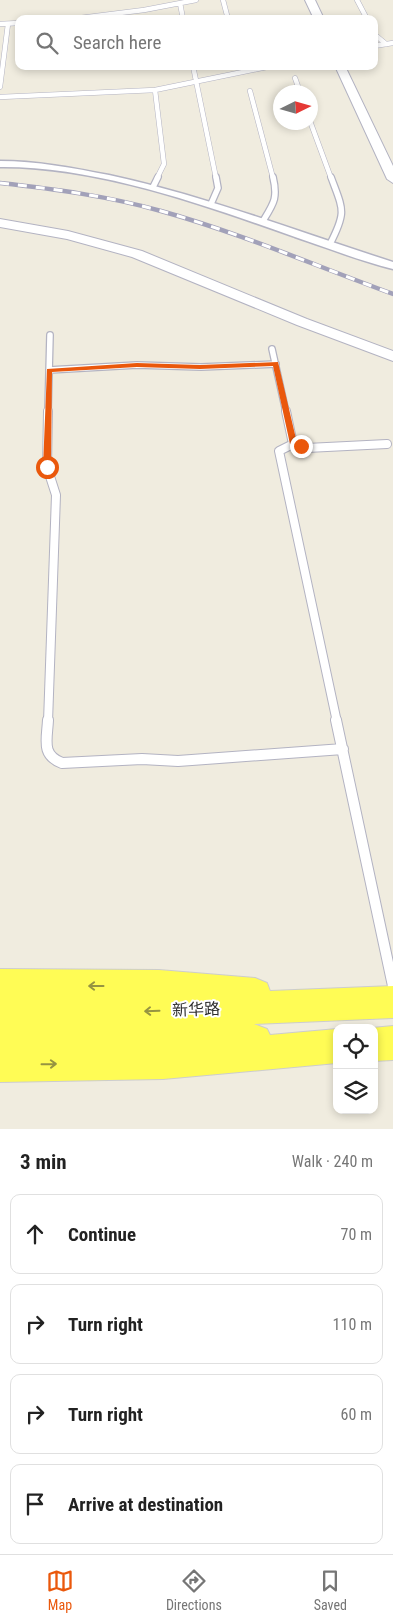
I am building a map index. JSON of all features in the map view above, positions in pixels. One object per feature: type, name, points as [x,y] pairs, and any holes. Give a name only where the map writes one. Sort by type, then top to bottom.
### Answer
[{"type":"main road","points":[[0,985],[158,986],[354,1002]]},
{"type":"main road","name":"新华路","points":[[1,1033],[354,1002],[393,1002]]},
{"type":"main road","points":[[1,1033],[163,1062],[333,1045]]},
{"type":"main road","points":[[378,1044],[393,1044]]},
{"type":"street","points":[[310,0],[317,15]]},
{"type":"street","points":[[342,70],[393,179]]},
{"type":"street","points":[[0,164],[38,164],[153,187],[263,221],[393,266]]},
{"type":"street","points":[[0,223],[68,235],[137,254],[302,322],[393,356]]},
{"type":"lane","points":[[99,15],[196,0]]},
{"type":"lane","points":[[223,0],[227,15]]},
{"type":"lane","points":[[357,0],[364,15]]},
{"type":"lane","points":[[180,3],[182,15]]},
{"type":"lane","points":[[0,24],[15,23]]},
{"type":"lane","points":[[0,87],[8,24]]},
{"type":"lane","points":[[378,37],[386,44]]},
{"type":"lane","points":[[378,45],[393,43]]},
{"type":"lane","points":[[194,70],[218,188],[211,204]]},
{"type":"lane","points":[[0,97],[155,90],[253,70]]},
{"type":"lane","points":[[295,78],[298,85]]},
{"type":"lane","points":[[153,187],[164,164],[155,90]]},
{"type":"lane","points":[[250,91],[276,190],[275,201],[263,221]]},
{"type":"lane","points":[[313,130],[342,208],[341,222],[330,244]]},
{"type":"lane","points":[[50,335],[47,467],[56,495],[47,752],[52,759],[62,763],[142,759],[178,761],[342,749]]},
{"type":"lane","points":[[272,349],[293,444]]},
{"type":"lane","points":[[49,370],[137,365],[200,367],[276,364]]},
{"type":"lane","points":[[387,444],[307,448],[293,444],[279,451],[393,986]]},
{"type":"railway","points":[[0,183],[81,194],[161,211],[249,240],[393,294]]},
{"type":"route","points":[[47,467],[49,370],[137,365],[200,367],[276,364],[293,444],[301,446]]}]
